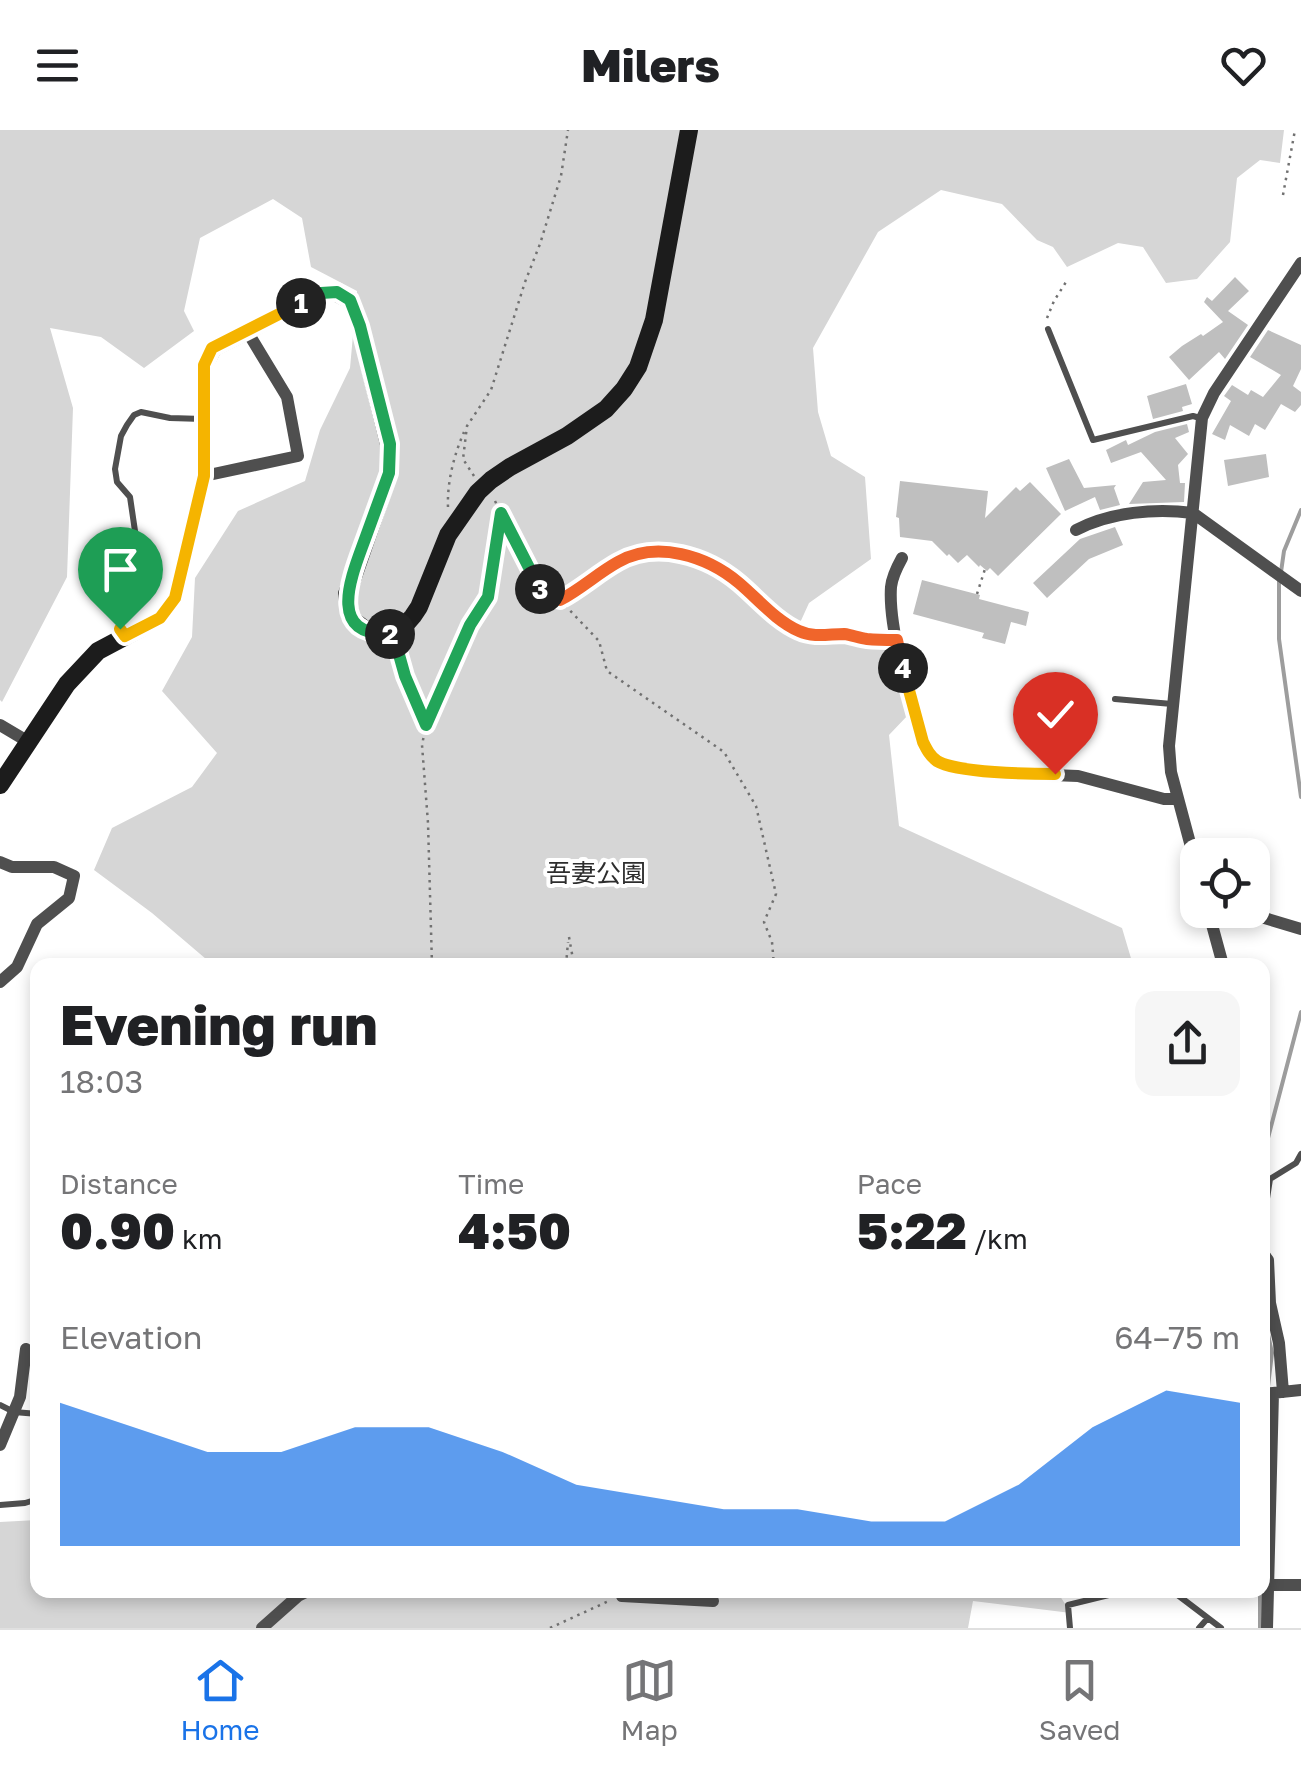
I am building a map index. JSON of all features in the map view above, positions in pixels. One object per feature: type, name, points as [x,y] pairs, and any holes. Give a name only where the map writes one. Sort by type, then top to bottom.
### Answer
[{"type":"street","points":[[0,785],[67,684],[98,651],[160,618],[175,598],[204,476],[204,365],[212,348],[321,293],[337,292],[350,300],[360,326],[390,457],[389,473],[350,583],[348,604],[354,622],[368,631],[390,634],[401,630],[418,607],[448,535],[478,492],[490,480],[606,409],[638,367],[654,320],[689,130]]},
{"type":"street","points":[[1188,838],[1169,760],[1202,418],[1214,393],[1301,264]]},
{"type":"street","points":[[204,476],[298,456],[287,396],[247,331]]},
{"type":"street","points":[[1076,530],[1112,516],[1193,513],[1301,591]]},
{"type":"street","points":[[902,558],[891,591],[897,640],[929,754],[952,766],[1078,776],[1177,799]]},
{"type":"street","points":[[0,725],[28,741]]},
{"type":"street","points":[[0,862],[12,868],[54,867],[74,876],[69,898],[36,924],[17,967],[0,982]]},
{"type":"street","points":[[1270,920],[1301,930]]},
{"type":"street","points":[[1213,928],[1221,958]]},
{"type":"street","points":[[1270,1303],[1280,1343],[1273,1393],[1270,1508]]},
{"type":"street","points":[[0,1445],[14,1412],[25,1371],[26,1349]]},
{"type":"street","points":[[1273,1393],[1301,1390]]},
{"type":"street","points":[[1270,1585],[1301,1585]]},
{"type":"street","points":[[262,1628],[296,1598]]},
{"type":"street","points":[[678,1598],[713,1601]]},
{"type":"street","points":[[1267,1628],[1268,1598]]},
{"type":"lane","points":[[1048,329],[1093,440],[1193,416],[1202,418]]},
{"type":"lane","points":[[125,636],[99,572],[112,551],[136,531],[130,497],[117,482],[120,436],[134,415],[141,412],[204,419]]},
{"type":"lane","points":[[1115,699],[1173,704]]},
{"type":"lane","points":[[1270,1179],[1296,1163],[1301,1154]]},
{"type":"lane","points":[[0,1405],[30,1413]]},
{"type":"lane","points":[[0,1505],[30,1500]]},
{"type":"lane","points":[[1070,1628],[1068,1604],[1095,1598]]},
{"type":"lane","points":[[1182,1598],[1221,1628]]},
{"type":"lane","points":[[1198,1628],[1207,1618]]},
{"type":"path","points":[[455,524],[448,510],[448,496],[458,446],[491,390],[500,365],[562,176],[568,130]]},
{"type":"path","points":[[1283,195],[1295,130]]},
{"type":"path","points":[[1048,329],[1049,311],[1066,282]]},
{"type":"path","points":[[467,426],[467,467]]},
{"type":"path","points":[[496,502],[538,588],[560,600],[599,641],[607,672],[724,752],[756,806],[776,894],[764,922],[773,958]]},
{"type":"path","points":[[432,958],[422,745],[426,725],[470,625],[488,597],[501,513]]},
{"type":"path","points":[[560,600],[619,562],[660,552],[690,556],[712,565],[798,631],[897,640]]},
{"type":"path","points":[[976,594],[984,569]]},
{"type":"path","points":[[401,630],[401,639],[396,644],[426,725]]},
{"type":"path","points":[[566,958],[568,937],[572,958]]},
{"type":"path","points":[[550,1628],[611,1598]]},
{"type":"green space","name":"吾妻公園","points":[[0,130],[1284,130],[1280,163],[1260,160],[1237,178],[1230,242],[1197,279],[1166,283],[1143,247],[1118,243],[1067,267],[1053,247],[1037,240],[1002,204],[941,190],[878,232],[813,348],[818,412],[831,456],[865,477],[871,559],[809,603],[794,636],[898,646],[909,714],[889,735],[899,826],[1122,928],[1131,958],[205,958],[94,870],[112,828],[192,787],[217,753],[162,691],[192,637],[195,578],[238,511],[305,481],[320,430],[350,368],[357,291],[311,267],[302,218],[273,199],[200,238],[184,311],[194,331],[144,368],[101,337],[50,328],[73,408],[67,577],[0,700]]},
{"type":"green space","points":[[30,1520],[30,1598],[1061,1598],[1071,1613],[973,1601],[968,1628],[0,1628],[0,1522]]},
{"type":"building","points":[[1235,277],[1249,291],[1228,311],[1248,325],[1225,359],[1219,352],[1189,380],[1169,357],[1223,322],[1204,302],[1207,297],[1212,301]]},
{"type":"building","points":[[1268,330],[1301,345],[1301,369],[1293,386],[1301,392],[1301,405],[1295,412],[1281,404],[1265,430],[1255,424],[1249,436],[1230,425],[1225,440],[1212,434],[1231,401],[1224,396],[1232,385],[1248,395],[1251,390],[1263,397],[1281,375],[1250,357]]},
{"type":"building","points":[[1186,384],[1192,404],[1182,407],[1183,411],[1153,419],[1147,396]]},
{"type":"building","points":[[1187,424],[1189,432],[1175,438],[1188,454],[1178,465],[1180,483],[1185,483],[1184,502],[1129,504],[1143,482],[1166,480],[1141,452],[1111,463],[1106,450],[1126,440],[1128,445],[1155,432]]},
{"type":"building","points":[[1266,454],[1269,477],[1228,486],[1224,460]]},
{"type":"building","points":[[1069,459],[1084,488],[1116,485],[1120,505],[1100,510],[1095,497],[1065,511],[1046,468]]},
{"type":"building","points":[[900,481],[988,491],[985,518],[1016,487],[1020,491],[1030,482],[1061,514],[998,576],[990,568],[987,571],[979,567],[967,555],[958,563],[932,541],[900,537],[896,517]]},
{"type":"building","points":[[1115,527],[1123,545],[1089,559],[1047,598],[1033,583],[1080,539]]},
{"type":"building","points":[[922,580],[1029,612],[1026,626],[1011,622],[1005,644],[982,638],[984,633],[913,614]]},
{"type":"waterway","points":[[1281,572],[1284,551],[1301,510]]},
{"type":"waterway","points":[[1279,581],[1279,639],[1301,797]]},
{"type":"waterway","points":[[1270,1130],[1301,1012]]},
{"type":"waterway","points":[[1270,1344],[1270,1370]]},
{"type":"waterway","points":[[1260,1598],[1260,1628]]},
{"type":"route","points":[[120,629],[125,636],[160,618],[175,598],[204,476],[204,365],[212,348],[321,293],[337,292],[350,300],[360,326],[390,444],[389,473],[347,594],[350,615],[354,622],[378,634],[401,630],[401,639],[396,644],[426,725],[470,625],[488,597],[501,513],[538,588],[552,597],[560,600],[633,556],[660,552],[690,556],[737,581],[798,631],[897,640],[923,742],[936,760],[962,768],[1055,774]]}]
